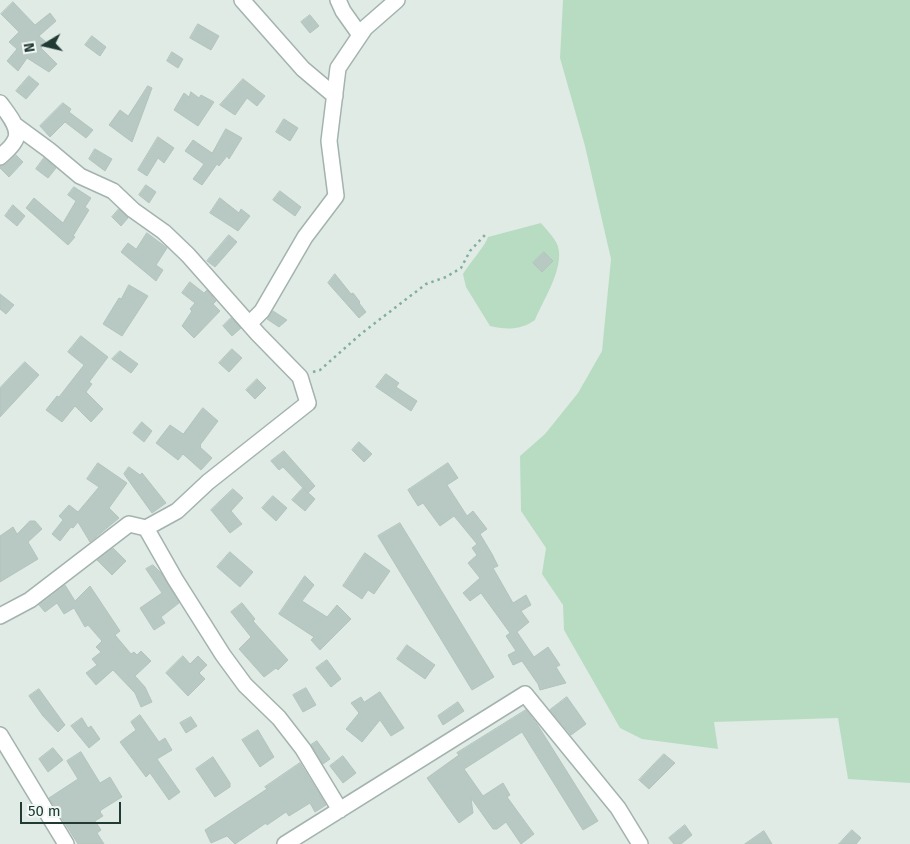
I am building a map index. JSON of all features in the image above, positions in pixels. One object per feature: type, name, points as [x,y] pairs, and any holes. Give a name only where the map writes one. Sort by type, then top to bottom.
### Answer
[{"type":"street","points":[[242,0],[303,69],[335,96]]},
{"type":"street","points":[[338,0],[343,11],[360,35]]},
{"type":"street","points":[[249,324],[262,311],[305,237],[336,196],[329,140],[338,68],[365,28],[397,0]]},
{"type":"street","points":[[0,103],[15,126],[17,135],[15,142],[0,157]]},
{"type":"street","points":[[0,616],[30,600],[129,524],[146,528],[177,511],[208,482],[308,403],[300,377],[249,324],[188,255],[164,232],[133,210],[113,191],[80,176],[49,150],[15,126]]},
{"type":"street","points":[[146,528],[175,579],[224,655],[245,685],[279,718],[303,749],[340,810]]},
{"type":"street","points":[[285,844],[525,694],[618,808],[640,844]]},
{"type":"street","points":[[0,735],[66,844]]},
{"type":"path","points":[[300,377],[320,370],[362,333],[426,284],[446,277],[461,268],[470,251],[485,234]]},
{"type":"green space","points":[[563,0],[910,0],[910,783],[848,779],[838,718],[714,722],[718,749],[642,739],[620,728],[564,630],[563,605],[542,574],[546,548],[521,511],[520,456],[545,434],[578,393],[602,351],[611,259],[585,146],[560,58]]},
{"type":"green space","points":[[541,223],[556,242],[559,260],[553,281],[535,320],[524,326],[513,328],[490,326],[466,287],[463,274],[488,237]]},
{"type":"building","points":[[13,2],[35,25],[50,13],[56,21],[39,36],[46,42],[41,48],[57,64],[49,72],[27,58],[18,71],[7,61],[17,49],[9,42],[19,32],[1,14]]},
{"type":"building","points":[[310,15],[319,26],[310,33],[301,22]]},
{"type":"building","points":[[198,24],[219,36],[211,50],[190,38]]},
{"type":"building","points":[[92,36],[106,47],[100,56],[85,45]]},
{"type":"building","points":[[172,52],[183,59],[178,68],[167,61]]},
{"type":"building","points":[[29,76],[39,84],[26,99],[16,91]]},
{"type":"building","points":[[243,79],[265,96],[257,106],[247,98],[235,115],[220,105]]},
{"type":"building","points":[[148,86],[152,88],[132,142],[109,125],[120,110],[128,116]]},
{"type":"building","points":[[191,92],[199,98],[201,95],[214,102],[198,126],[174,110],[184,93],[189,97]]},
{"type":"building","points":[[63,103],[71,109],[69,112],[93,130],[86,138],[65,122],[50,137],[40,126]]},
{"type":"building","points":[[284,119],[298,128],[290,141],[276,132]]},
{"type":"building","points":[[226,129],[242,138],[229,159],[227,156],[219,166],[217,164],[202,185],[193,179],[204,164],[185,151],[193,140],[212,153]]},
{"type":"building","points":[[158,137],[174,148],[164,163],[158,158],[147,176],[138,170]]},
{"type":"building","points":[[95,149],[112,159],[105,171],[89,159]]},
{"type":"building","points":[[16,155],[23,162],[9,177],[0,166],[6,164]]},
{"type":"building","points":[[44,158],[56,168],[48,178],[36,169]]},
{"type":"building","points":[[146,185],[156,192],[149,203],[139,195]]},
{"type":"building","points":[[74,187],[91,198],[85,207],[89,210],[73,236],[75,237],[68,245],[26,208],[34,198],[63,223],[76,201],[68,195]]},
{"type":"building","points":[[280,191],[301,207],[295,216],[273,200]]},
{"type":"building","points":[[220,198],[239,213],[241,209],[250,216],[238,231],[210,213]]},
{"type":"building","points":[[13,205],[25,216],[17,226],[5,216]]},
{"type":"building","points":[[119,209],[128,218],[121,226],[112,217]]},
{"type":"building","points":[[147,233],[167,248],[156,265],[163,270],[156,281],[121,252],[128,243],[136,249]]},
{"type":"building","points":[[229,235],[237,242],[215,267],[207,261]]},
{"type":"building","points":[[544,252],[553,261],[542,272],[533,263]]},
{"type":"building","points":[[335,274],[351,294],[353,293],[366,312],[359,318],[328,283]]},
{"type":"building","points":[[190,282],[204,293],[207,290],[216,301],[213,304],[220,311],[194,338],[182,326],[195,303],[182,293]]},
{"type":"building","points":[[129,285],[148,296],[122,336],[103,324]]},
{"type":"building","points":[[0,294],[14,305],[6,314],[0,309]]},
{"type":"building","points":[[273,311],[287,320],[279,327],[267,319]]},
{"type":"building","points":[[231,318],[241,328],[232,336],[223,326]]},
{"type":"building","points":[[81,336],[108,357],[89,382],[92,384],[86,392],[103,409],[91,422],[75,406],[62,422],[46,410],[57,396],[59,397],[84,365],[68,352]]},
{"type":"building","points":[[232,349],[242,358],[229,372],[219,363]]},
{"type":"building","points":[[120,351],[138,364],[131,373],[112,359]]},
{"type":"building","points":[[25,362],[39,375],[0,417],[0,388]]},
{"type":"building","points":[[386,374],[399,383],[396,387],[417,401],[411,411],[376,387]]},
{"type":"building","points":[[257,379],[266,388],[255,399],[246,390]]},
{"type":"building","points":[[203,408],[218,421],[200,445],[212,458],[201,470],[183,454],[178,460],[156,443],[170,425],[183,434]]},
{"type":"building","points":[[142,422],[152,431],[144,442],[133,433]]},
{"type":"building","points":[[359,442],[372,454],[364,462],[352,450]]},
{"type":"building","points":[[284,451],[315,486],[308,493],[283,467],[279,470],[271,461]]},
{"type":"building","points":[[98,463],[127,483],[109,508],[119,518],[90,542],[78,522],[73,528],[71,527],[60,541],[52,534],[63,520],[59,516],[69,505],[78,512],[99,487],[87,479]]},
{"type":"building","points":[[448,463],[458,478],[447,485],[467,516],[473,511],[487,529],[480,534],[498,566],[493,568],[513,603],[526,595],[531,605],[521,611],[529,622],[517,632],[534,657],[548,647],[560,665],[556,667],[566,683],[540,690],[522,661],[513,665],[508,655],[516,651],[506,636],[510,633],[481,593],[470,601],[463,593],[480,578],[468,563],[477,555],[472,548],[477,544],[454,516],[440,526],[423,503],[418,506],[408,490]]},
{"type":"building","points":[[129,467],[140,475],[142,473],[166,503],[152,513],[124,474]]},
{"type":"building","points":[[303,488],[315,499],[305,511],[292,500]]},
{"type":"building","points":[[233,489],[243,498],[231,511],[242,524],[230,533],[211,510]]},
{"type":"building","points":[[273,496],[287,508],[276,521],[262,508]]},
{"type":"building","points":[[30,521],[35,521],[42,529],[28,542],[38,559],[0,582],[0,536],[13,527],[17,534]]},
{"type":"building","points":[[400,523],[494,677],[472,690],[378,536]]},
{"type":"building","points":[[113,548],[126,561],[112,575],[97,560]]},
{"type":"building","points":[[230,552],[253,572],[240,587],[217,567]]},
{"type":"building","points":[[365,553],[390,571],[374,594],[368,590],[362,599],[343,586]]},
{"type":"building","points":[[153,565],[162,574],[179,603],[161,617],[165,623],[154,630],[140,608],[162,593],[146,569]]},
{"type":"building","points":[[305,576],[314,585],[302,601],[327,617],[337,605],[351,619],[320,650],[311,640],[314,637],[279,614]]},
{"type":"building","points":[[65,585],[75,601],[90,586],[120,631],[115,635],[131,654],[134,652],[137,655],[141,651],[151,661],[135,676],[145,687],[152,702],[141,707],[135,693],[113,670],[96,685],[86,673],[97,665],[92,659],[101,652],[96,647],[102,641],[88,625],[85,627],[74,608],[64,614],[57,603],[45,612],[39,605]]},
{"type":"building","points":[[242,603],[255,619],[253,621],[288,660],[278,670],[276,668],[264,677],[239,649],[251,637],[231,612]]},
{"type":"building","points":[[407,645],[435,665],[425,679],[397,659]]},
{"type":"building","points":[[183,656],[190,664],[198,656],[207,665],[199,673],[205,679],[188,696],[166,673]]},
{"type":"building","points":[[327,660],[341,679],[331,687],[316,668]]},
{"type":"building","points":[[306,688],[316,705],[303,712],[293,695]]},
{"type":"building","points":[[39,689],[65,725],[58,732],[43,716],[29,696]]},
{"type":"building","points":[[380,692],[404,728],[391,736],[380,720],[362,742],[346,729],[359,713],[351,703],[361,697],[364,702]]},
{"type":"building","points":[[567,697],[586,724],[571,735],[550,710]]},
{"type":"building","points":[[458,702],[464,711],[443,725],[438,716]]},
{"type":"building","points":[[526,710],[537,724],[598,821],[583,830],[522,732],[464,769],[483,796],[503,783],[510,795],[507,797],[534,834],[521,844],[506,822],[497,829],[493,829],[471,798],[473,813],[459,823],[427,778],[459,755],[457,753]]},
{"type":"building","points":[[140,715],[159,742],[165,738],[172,750],[157,759],[180,792],[169,800],[150,773],[146,777],[120,742],[136,730],[131,722]]},
{"type":"building","points":[[191,717],[197,726],[186,733],[180,723]]},
{"type":"building","points":[[82,718],[88,728],[91,726],[100,739],[89,748],[71,726]]},
{"type":"building","points":[[258,730],[274,757],[260,767],[242,740]]},
{"type":"building","points":[[317,741],[330,759],[323,764],[311,745]]},
{"type":"building","points":[[53,748],[63,760],[48,772],[39,759]]},
{"type":"building","points":[[81,752],[100,783],[110,777],[122,797],[101,810],[100,812],[103,816],[95,821],[101,830],[97,833],[104,844],[78,844],[49,798],[78,779],[67,761]]},
{"type":"building","points":[[664,754],[675,763],[649,789],[639,780]]},
{"type":"building","points":[[343,756],[356,773],[343,783],[330,766]]},
{"type":"building","points":[[213,757],[230,783],[230,787],[215,797],[196,769]]},
{"type":"building","points":[[300,763],[326,805],[315,812],[310,803],[289,816],[286,812],[235,844],[227,836],[211,843],[205,830],[267,789],[265,787]]},
{"type":"building","points":[[685,825],[692,835],[681,844],[674,844],[669,838]]},
{"type":"building","points":[[852,830],[861,838],[856,844],[839,844]]},
{"type":"building","points":[[764,831],[772,844],[745,844]]}]
